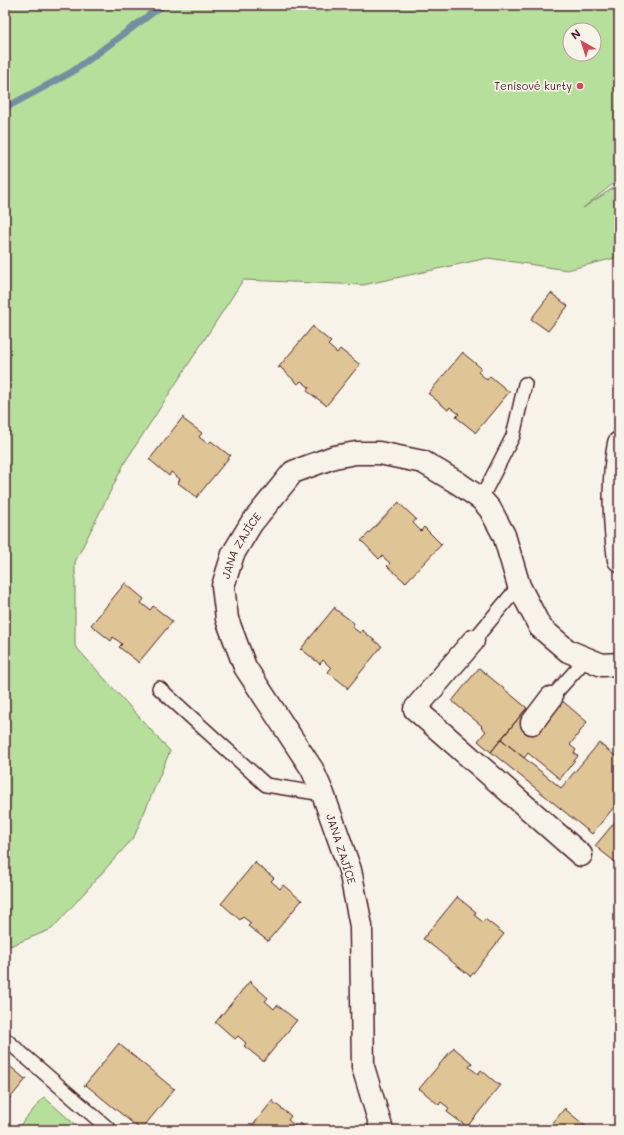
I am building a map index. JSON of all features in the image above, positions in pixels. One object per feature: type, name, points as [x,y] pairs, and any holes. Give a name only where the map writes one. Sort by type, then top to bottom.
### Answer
[{"type":"street","points":[[619,443],[615,465],[615,529],[619,560]]},
{"type":"street","name":"JANA ZAJÍCE","points":[[382,1130],[363,1067],[361,926],[350,870],[323,794],[312,769],[245,666],[227,619],[223,586],[233,554],[251,524],[293,472],[334,457],[356,454],[379,453],[423,462],[481,499],[490,509],[504,535],[519,586],[540,627],[568,651],[602,665],[619,664]]},
{"type":"street","points":[[473,640],[415,709],[581,855]]},
{"type":"street","points":[[532,723],[551,698]]},
{"type":"lane","points":[[481,499],[513,436],[525,384]]},
{"type":"lane","points":[[473,640],[519,586]]},
{"type":"lane","points":[[551,698],[586,659]]},
{"type":"lane","points":[[159,688],[266,785],[323,794]]},
{"type":"lane","points":[[5,1039],[110,1130]]},
{"type":"green space","points":[[5,5],[619,5],[619,179],[583,208],[619,184],[619,257],[567,270],[488,258],[363,285],[243,280],[125,462],[75,562],[75,646],[170,751],[134,837],[52,929],[5,948]]},
{"type":"green space","points":[[44,1097],[81,1130],[16,1130]]},
{"type":"building","points":[[551,293],[568,306],[548,331],[531,319]]},
{"type":"building","points":[[313,326],[331,342],[328,345],[337,353],[340,349],[360,364],[326,406],[307,391],[309,387],[301,381],[298,384],[280,367],[278,368]]},
{"type":"building","points":[[463,352],[481,368],[478,372],[487,380],[490,376],[510,391],[475,433],[456,417],[459,414],[450,407],[448,410],[428,394]]},
{"type":"building","points":[[183,417],[183,419],[202,433],[199,437],[208,444],[211,441],[231,455],[197,497],[178,483],[180,479],[171,472],[169,476],[149,460]]},
{"type":"building","points":[[399,502],[416,519],[413,523],[421,531],[424,527],[441,544],[443,543],[405,583],[387,566],[390,563],[382,556],[379,559],[361,541]]},
{"type":"building","points":[[126,582],[126,584],[144,599],[141,603],[150,610],[153,606],[173,621],[138,663],[119,647],[122,644],[113,637],[111,641],[91,625]]},
{"type":"building","points":[[335,607],[335,609],[354,623],[352,627],[360,633],[362,630],[382,646],[347,689],[347,687],[328,672],[331,668],[323,660],[320,664],[301,649],[300,650]]},
{"type":"building","points":[[479,668],[527,708],[491,752],[478,741],[486,731],[452,701]]},
{"type":"building","points":[[559,698],[587,722],[570,745],[576,750],[574,753],[578,756],[560,779],[528,753],[524,758],[501,739],[526,709],[540,720]]},
{"type":"building","points":[[501,739],[561,788],[599,743],[619,759],[619,801],[592,834],[491,752]]},
{"type":"building","points":[[619,817],[619,865],[595,846]]},
{"type":"building","points":[[256,861],[255,863],[274,878],[271,881],[280,889],[283,885],[302,900],[268,941],[248,926],[251,923],[243,917],[240,920],[221,904]]},
{"type":"building","points":[[457,897],[476,912],[474,915],[483,922],[485,919],[504,934],[470,977],[423,939]]},
{"type":"building","points":[[250,981],[268,998],[265,1001],[274,1009],[277,1005],[297,1020],[263,1062],[244,1046],[246,1043],[238,1036],[235,1039],[217,1023],[215,1023]]},
{"type":"building","points":[[119,1043],[174,1089],[175,1088],[141,1130],[86,1085],[84,1086]]},
{"type":"building","points":[[454,1047],[472,1063],[469,1067],[478,1074],[481,1070],[501,1085],[466,1128],[466,1126],[447,1112],[449,1108],[441,1102],[439,1105],[419,1089]]},
{"type":"building","points":[[5,1062],[25,1079],[27,1078],[5,1104]]},
{"type":"building","points":[[272,1101],[291,1116],[288,1120],[297,1127],[300,1123],[309,1130],[249,1130]]},
{"type":"building","points":[[565,1109],[590,1130],[547,1130]]},
{"type":"waterway","points":[[5,108],[72,72],[163,5]]},
{"type":"place","name":"Tenisové kurty","points":[[580,86]]}]
